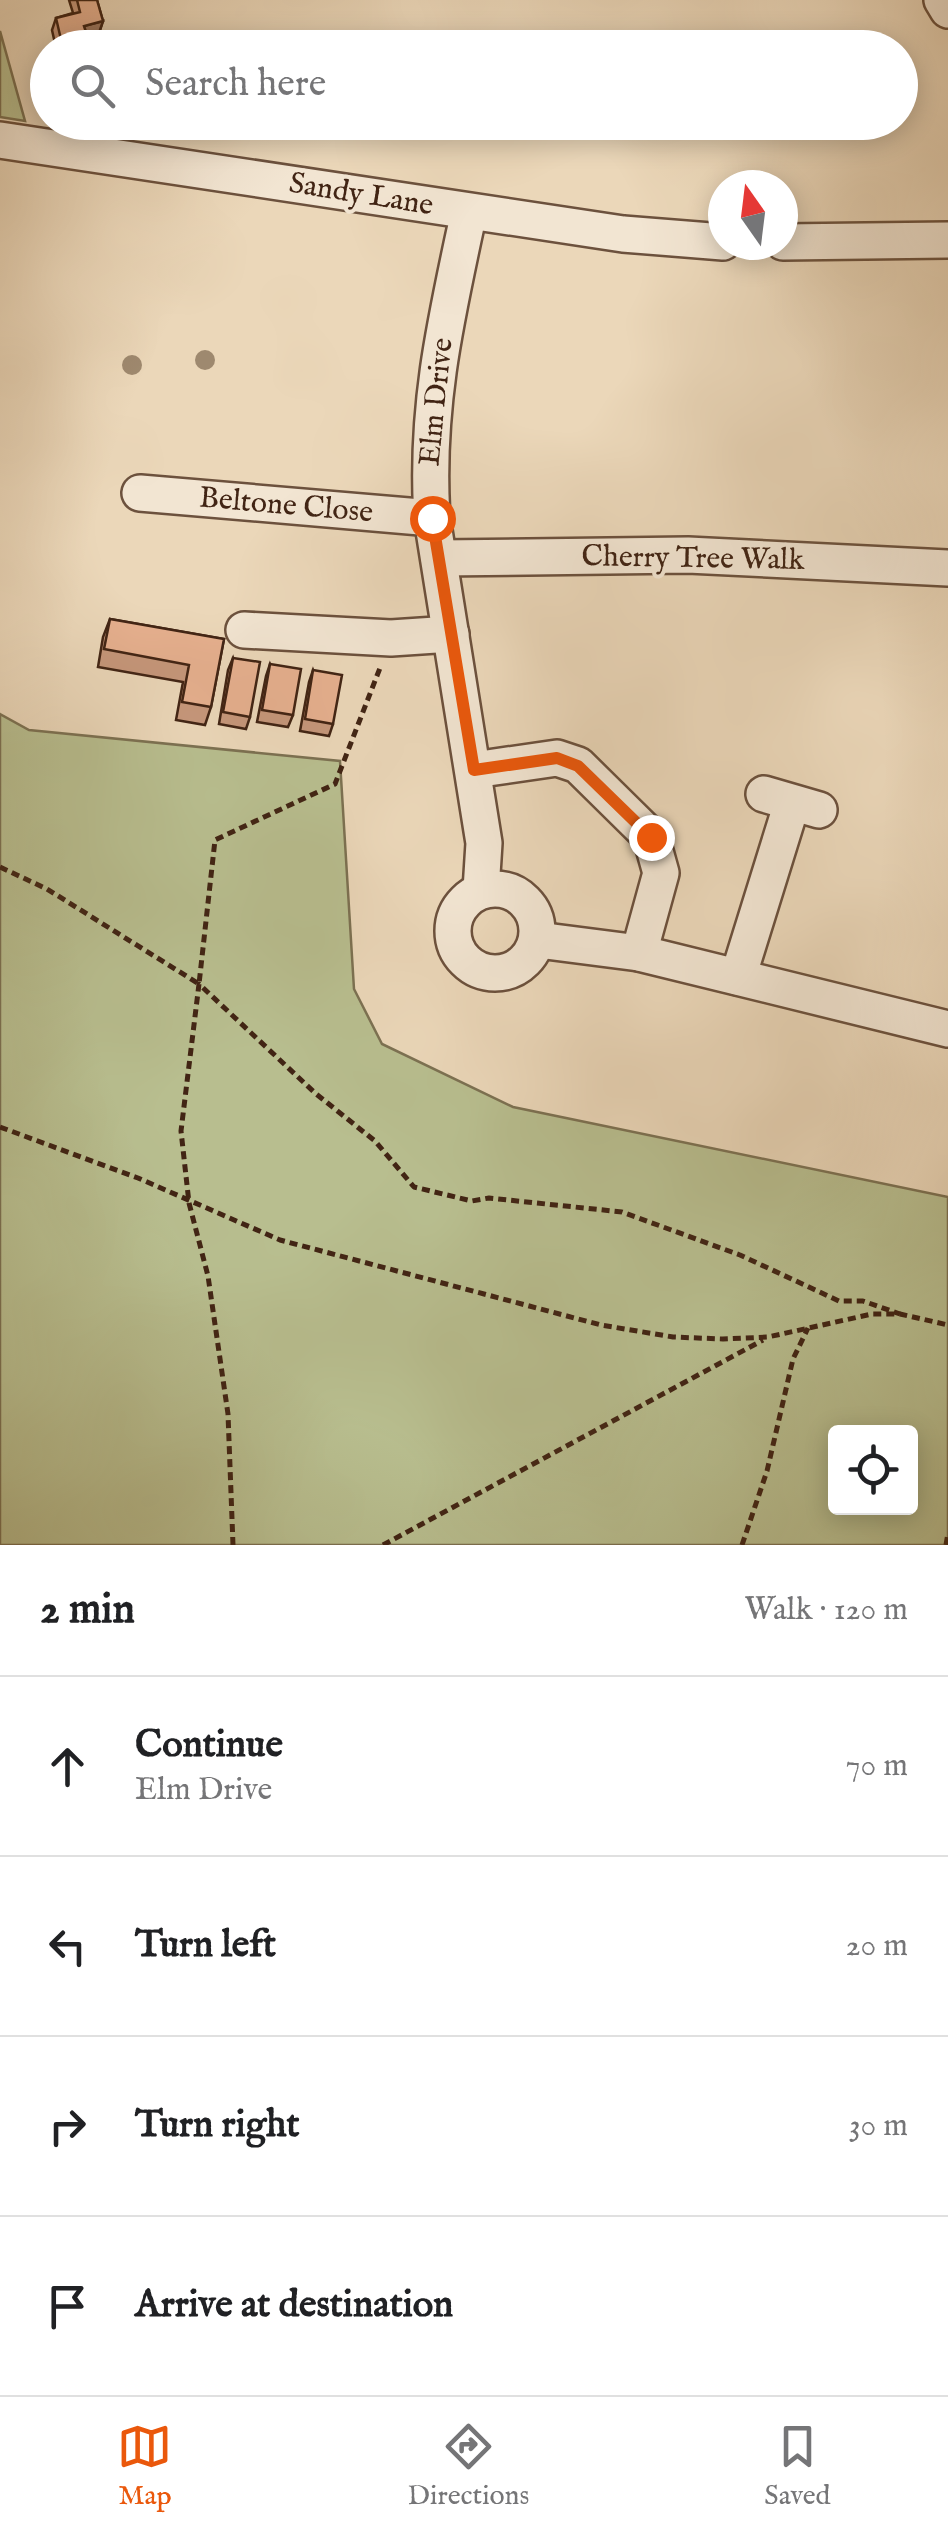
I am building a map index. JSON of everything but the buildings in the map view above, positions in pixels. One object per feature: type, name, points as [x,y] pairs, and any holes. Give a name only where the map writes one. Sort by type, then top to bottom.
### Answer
[{"type":"street","points":[[942,0],[948,10]]},
{"type":"street","name":"Sandy Lane","points":[[0,140],[623,234],[708,241]]},
{"type":"street","name":"Elm Drive","points":[[469,212],[434,376],[432,518],[484,844],[481,890]]},
{"type":"street","points":[[798,242],[948,240]]},
{"type":"street","name":"Beltone Close","points":[[140,493],[432,518]]},
{"type":"street","name":"Cherry Tree Walk","points":[[439,558],[688,555],[948,568]]},
{"type":"street","points":[[244,630],[391,638],[451,634]]},
{"type":"street","points":[[474,770],[557,758],[578,766],[651,837],[661,873],[640,952]]},
{"type":"street","points":[[738,977],[792,802]]},
{"type":"street","points":[[504,888],[525,899],[537,920],[538,940],[527,961],[502,974],[475,970],[458,955],[451,930],[458,908],[481,890],[504,888]]},
{"type":"street","points":[[538,940],[640,952],[948,1030]]},
{"type":"path","points":[[233,1545],[230,1430],[208,1276],[189,1203],[182,1130],[215,840],[335,784],[391,638]]},
{"type":"path","points":[[0,867],[47,890],[199,984],[314,1094],[375,1141],[414,1187],[472,1201],[490,1198],[622,1212],[740,1255],[839,1302],[863,1301],[948,1325]]},
{"type":"path","points":[[0,1127],[123,1172],[280,1240],[601,1325],[673,1337],[768,1337],[900,1314]]},
{"type":"path","points":[[742,1545],[767,1471],[793,1360],[808,1327]]},
{"type":"path","points":[[383,1545],[768,1337]]},
{"type":"path","points":[[946,1545],[948,1533]]},
{"type":"green space","points":[[0,31],[25,121],[0,117]]},
{"type":"green space","points":[[0,714],[29,730],[340,761],[354,989],[382,1044],[513,1107],[948,1197],[948,1545],[0,1545]]},
{"type":"route","points":[[432,518],[474,770],[557,758],[578,766],[651,837]]}]
